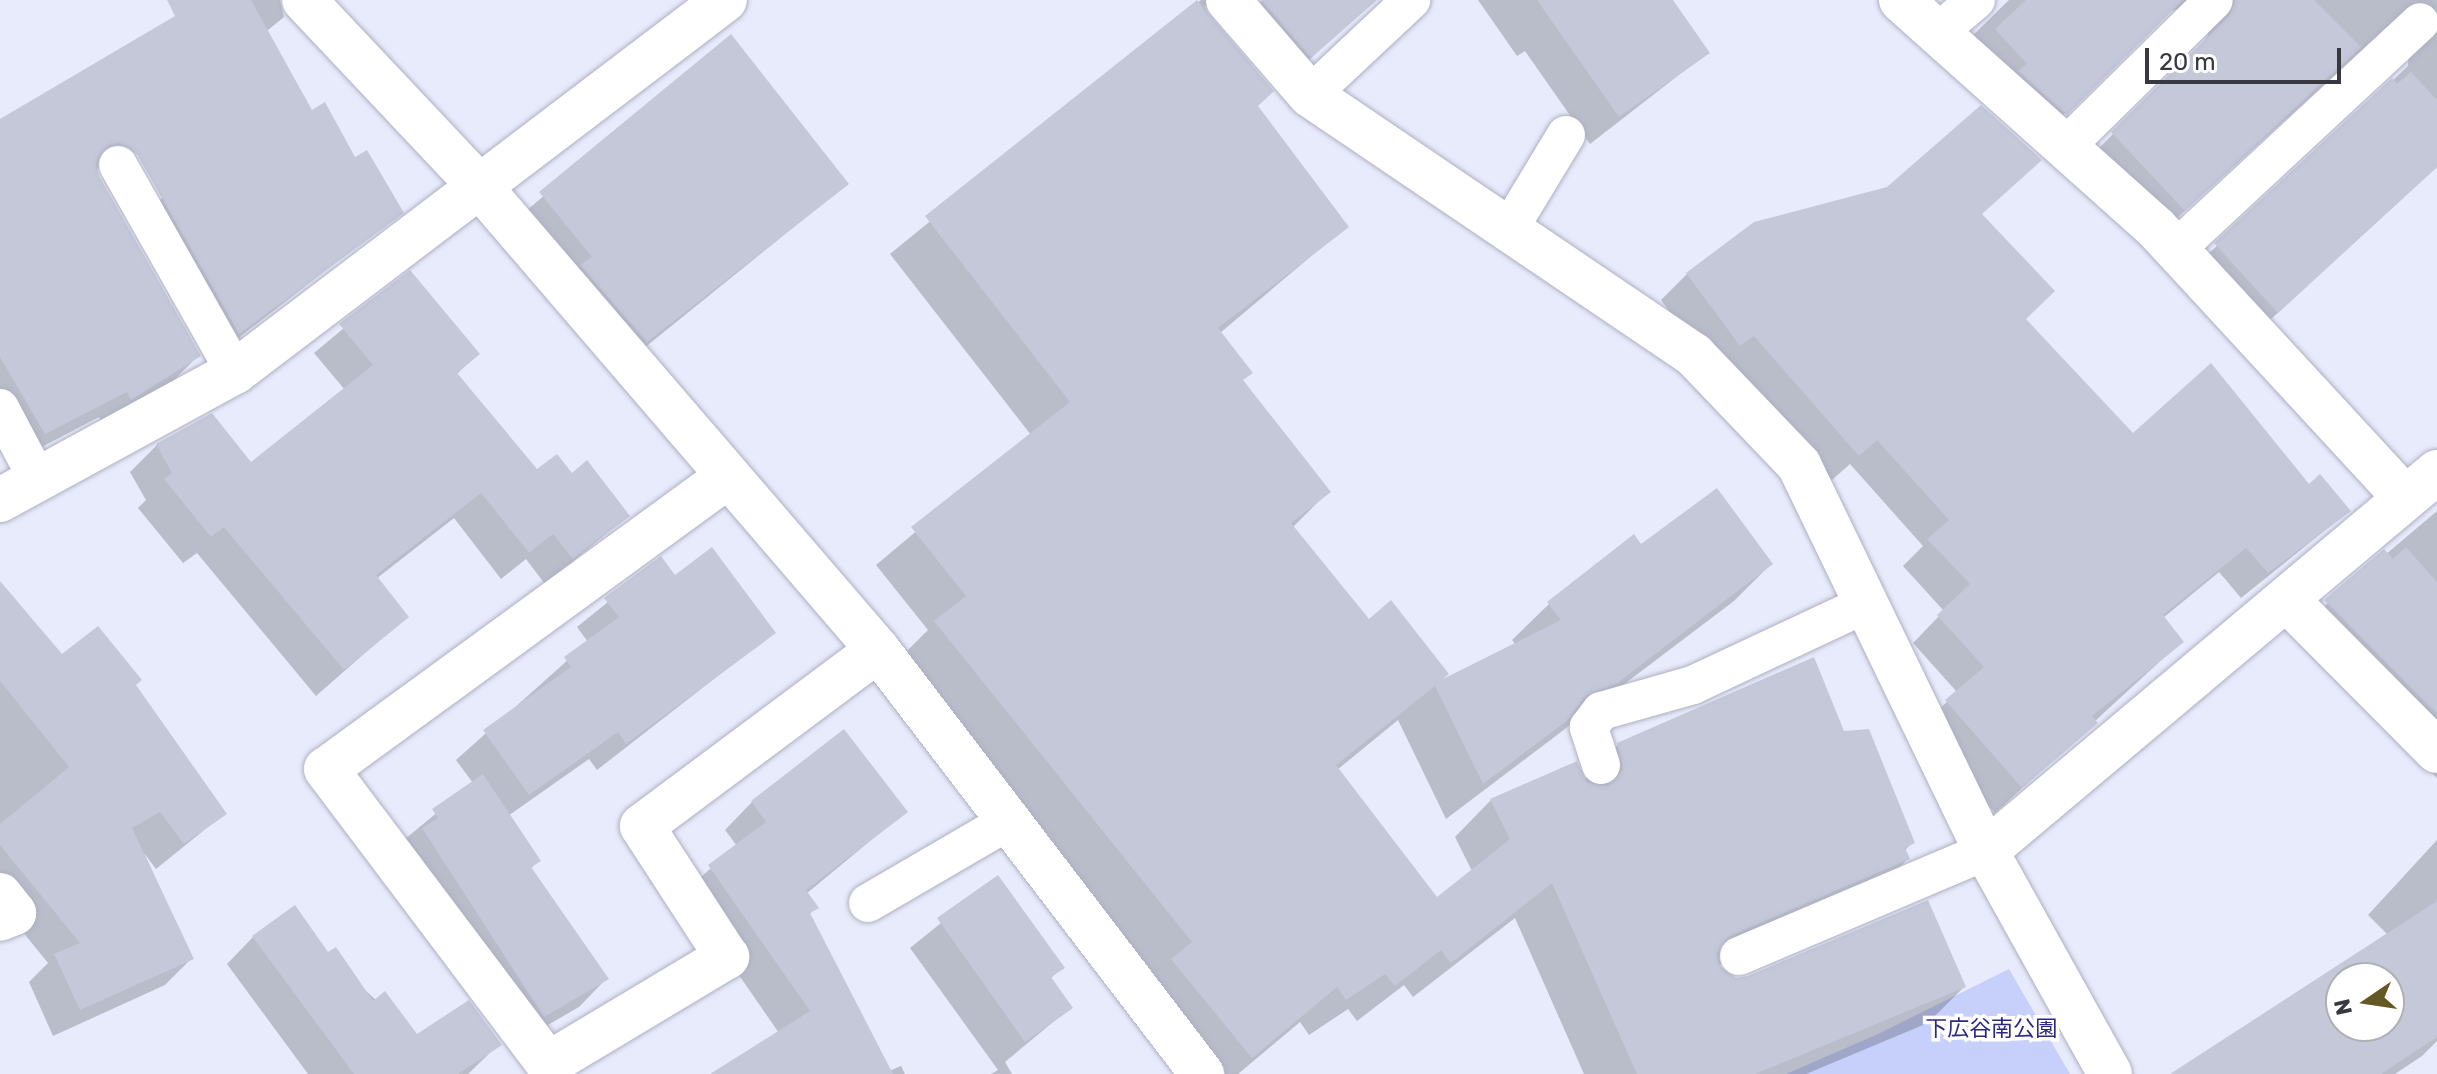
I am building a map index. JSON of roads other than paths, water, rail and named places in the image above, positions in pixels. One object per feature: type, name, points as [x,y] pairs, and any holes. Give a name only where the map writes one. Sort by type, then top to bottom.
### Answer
[{"type":"street","points":[[304,0],[481,188],[878,650],[1202,1074]]},
{"type":"street","points":[[0,500],[235,372],[725,0]]},
{"type":"street","points":[[1228,0],[1310,95],[1694,355],[1799,465],[1986,851],[2110,1074]]},
{"type":"street","points":[[1901,0],[2067,145],[2420,485],[1986,851]]},
{"type":"street","points":[[727,477],[326,769],[548,1064],[727,957],[642,826],[878,650]]},
{"type":"street","points":[[2286,599],[2437,751]]},
{"type":"street","points":[[0,895],[14,913],[0,919]]},
{"type":"lane","points":[[1310,95],[1411,0]]},
{"type":"lane","points":[[1937,33],[1976,0]]},
{"type":"lane","points":[[2067,145],[2214,0]]},
{"type":"lane","points":[[2176,249],[2420,22]]},
{"type":"lane","points":[[1509,229],[1566,135]]},
{"type":"lane","points":[[118,165],[235,372]]},
{"type":"lane","points":[[0,408],[38,480]]},
{"type":"lane","points":[[1601,765],[1589,727],[1601,711],[1693,685],[1866,604]]},
{"type":"lane","points":[[868,903],[1009,821]]},
{"type":"lane","points":[[1739,956],[1986,851]]},
{"type":"park label","name":"下広谷南公園","points":[[1991,1029]]}]
